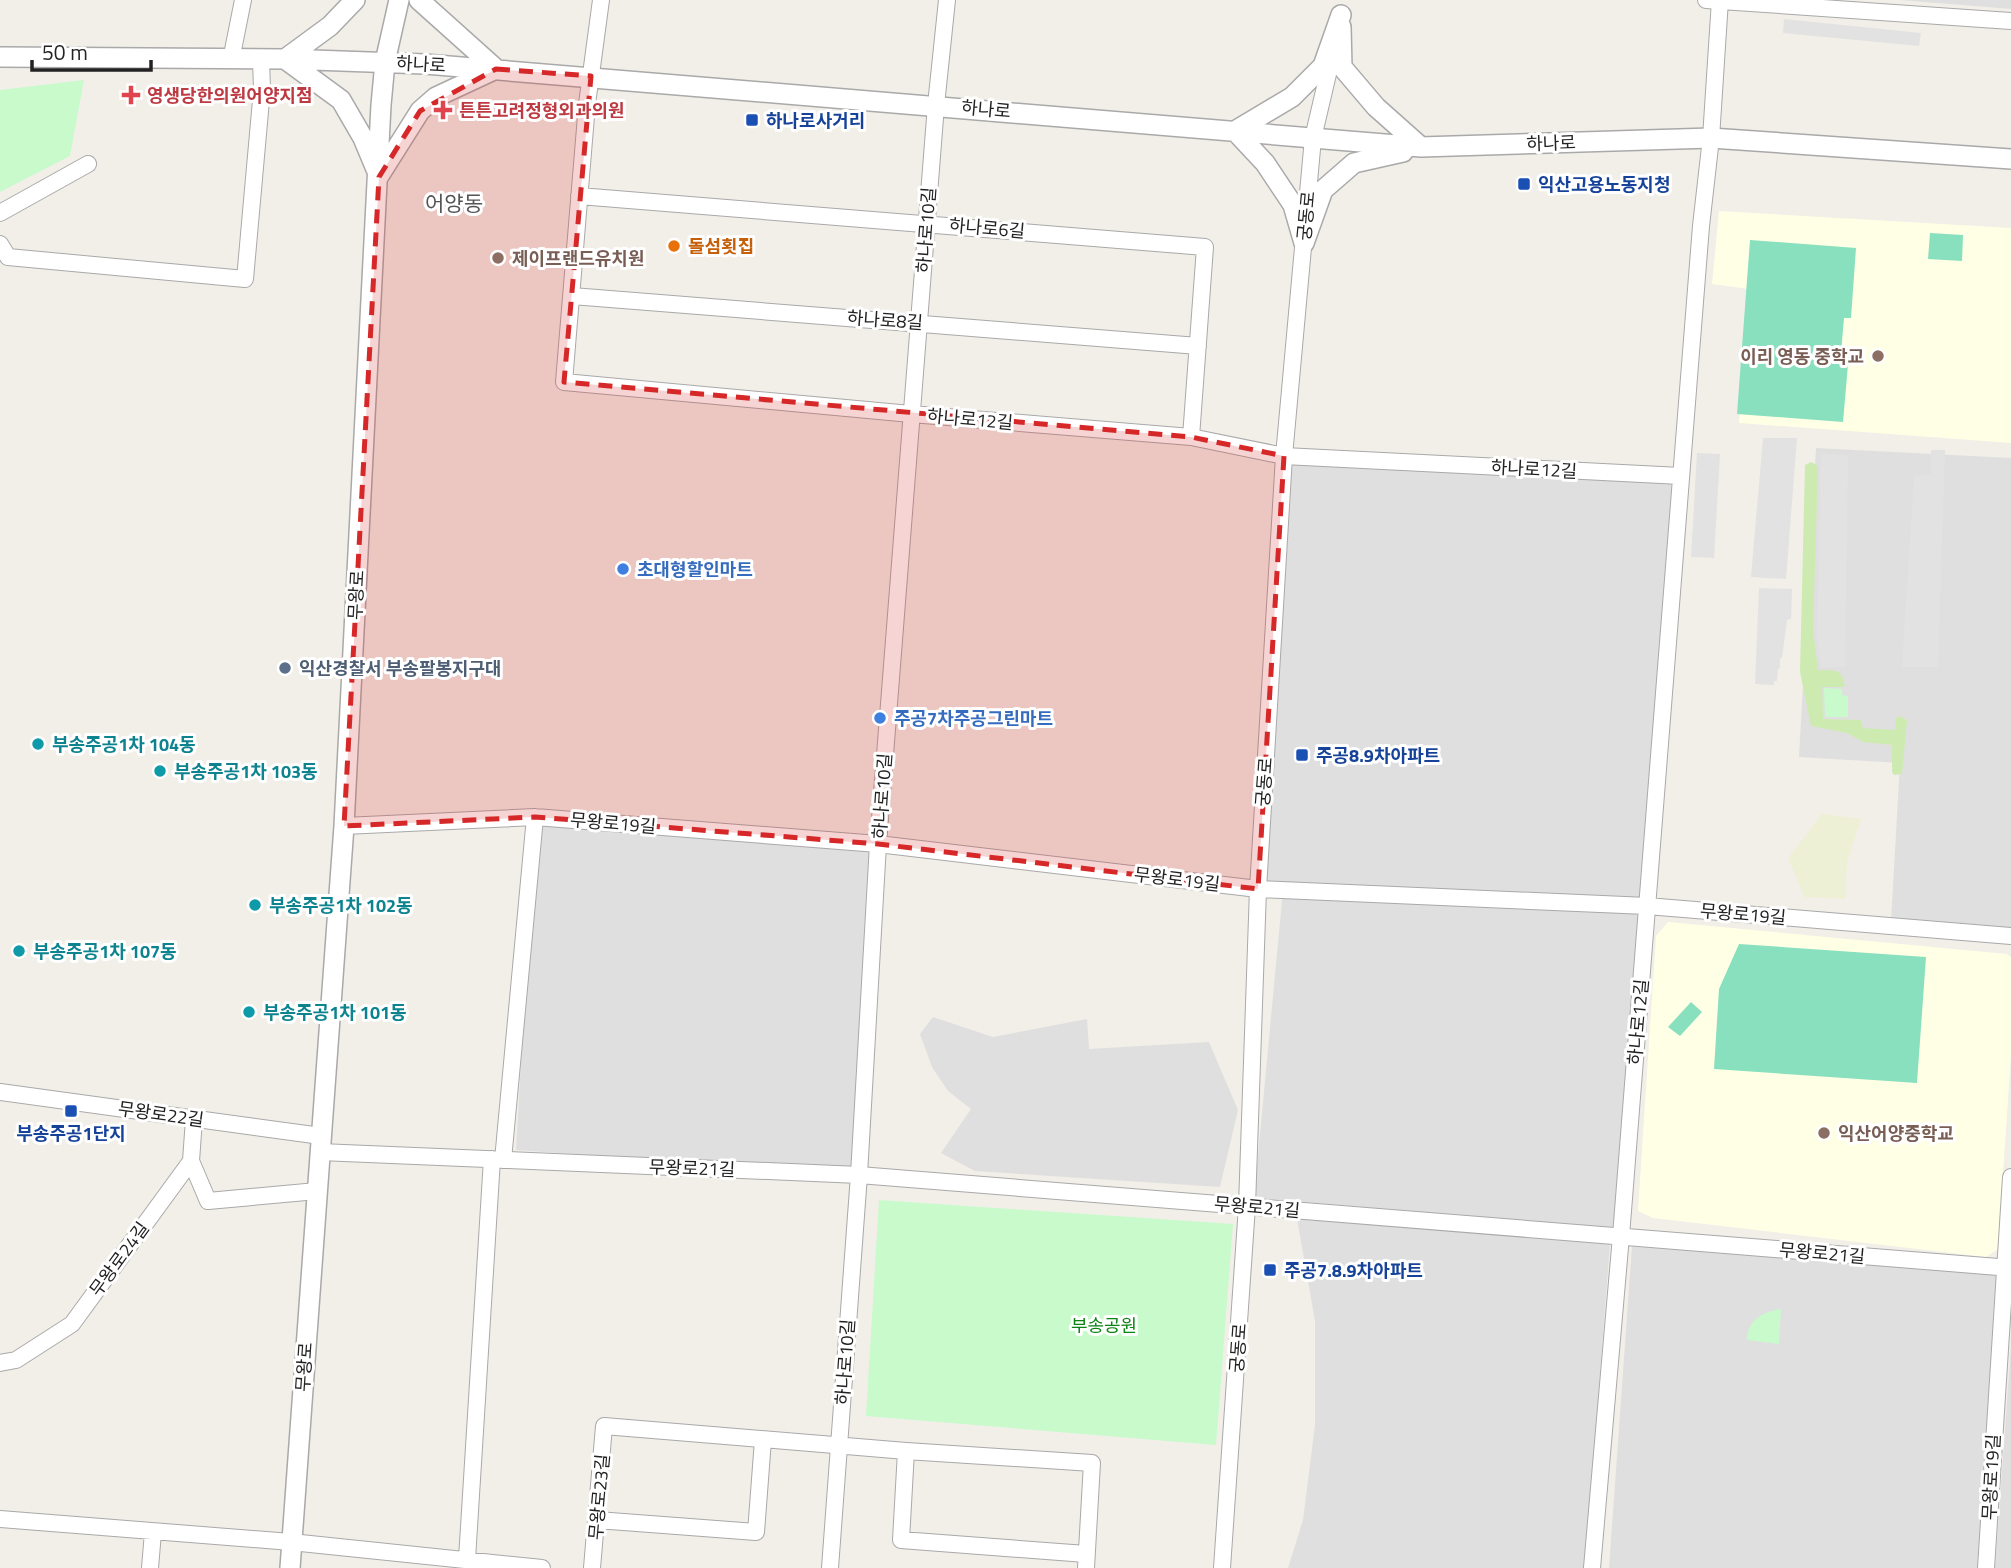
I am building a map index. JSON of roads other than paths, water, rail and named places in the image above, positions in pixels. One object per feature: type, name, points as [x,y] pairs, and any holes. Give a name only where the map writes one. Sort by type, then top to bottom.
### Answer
[{"type":"street","points":[[231,60],[243,0]]},
{"type":"street","points":[[355,0],[330,26],[285,59],[341,100],[363,138],[379,177]]},
{"type":"street","name":"무왕로","points":[[290,1568],[344,826],[381,105],[385,62],[399,0]]},
{"type":"street","points":[[379,177],[420,110],[436,97],[496,69],[430,13],[419,0]]},
{"type":"street","name":"하나로12길","points":[[601,0],[579,196],[564,382],[1191,437],[1284,456],[1681,476]]},
{"type":"street","name":"하나로10길","points":[[830,1568],[859,1175],[878,844],[926,223],[947,0]]},
{"type":"street","points":[[1711,138],[1715,0],[2011,21]]},
{"type":"street","points":[[1304,243],[1293,205],[1265,163],[1235,131],[1292,97],[1323,66],[1343,8]]},
{"type":"street","points":[[1343,8],[1342,67],[1376,107],[1421,147]]},
{"type":"street","name":"궁동로","points":[[1222,1568],[1247,1206],[1258,889],[1284,456],[1313,138],[1343,8]]},
{"type":"street","name":"하나로","points":[[0,57],[285,59],[496,69],[1421,147],[1711,138],[2011,159]]},
{"type":"street","points":[[0,244],[8,257],[245,279],[262,89],[261,60]]},
{"type":"street","name":"하나로12길","points":[[1592,1568],[1621,1237],[1701,226],[1711,138]]},
{"type":"street","points":[[1304,243],[1324,190],[1354,163],[1421,147]]},
{"type":"street","points":[[0,213],[88,164]]},
{"type":"street","name":"하나로6길","points":[[579,196],[1205,247],[1191,437]]},
{"type":"street","name":"하나로8길","points":[[572,296],[1198,346]]},
{"type":"street","points":[[467,1559],[497,1159],[536,817]]},
{"type":"street","name":"무왕로19길","points":[[344,826],[536,817],[878,844],[1258,889],[1647,906],[2011,936]]},
{"type":"street","name":"무왕로22길","points":[[0,1092],[194,1119],[321,1144]]},
{"type":"street","points":[[194,1119],[191,1161],[208,1201],[317,1191]]},
{"type":"street","name":"무왕로21길","points":[[321,1144],[497,1159],[859,1175],[2008,1268]]},
{"type":"street","name":"무왕로24길","points":[[0,1363],[16,1360],[72,1324],[191,1161]]},
{"type":"street","name":"무왕로19길","points":[[1986,1568],[2008,1268],[2011,1177]]},
{"type":"street","name":"무왕로23길","points":[[592,1568],[604,1426],[763,1440]]},
{"type":"street","points":[[597,1520],[756,1532],[763,1440],[1092,1463],[1086,1561],[901,1540],[906,1451]]},
{"type":"street","points":[[0,1519],[292,1542],[542,1568]]},
{"type":"street","points":[[150,1568],[153,1532]]},
{"type":"place","name":"영생당한의원어양지점","points":[[131,95]]},
{"type":"place","name":"튼튼고려정형외과의원","points":[[443,110]]},
{"type":"place","name":"하나로사거리","points":[[752,120]]},
{"type":"place","name":"익산고용노동지청","points":[[1524,184]]},
{"type":"place","name":"돌섬횟집","points":[[674,246]]},
{"type":"place","name":"제이프랜드유치원","points":[[498,258]]},
{"type":"place","name":"이리 영동 중학교","points":[[1878,356]]},
{"type":"place","name":"초대형할인마트","points":[[623,569]]},
{"type":"place","name":"익산경찰서 부송팔봉지구대","points":[[285,668]]},
{"type":"place","name":"주공7차주공그린마트","points":[[880,718]]},
{"type":"place","name":"부송주공1차 104동","points":[[38,744]]},
{"type":"place","name":"주공8.9차아파트","points":[[1302,755]]},
{"type":"place","name":"부송주공1차 103동","points":[[160,771]]},
{"type":"place","name":"부송주공1차 102동","points":[[255,905]]},
{"type":"place","name":"부송주공1차 107동","points":[[19,951]]},
{"type":"place","name":"부송주공1차 101동","points":[[249,1012]]},
{"type":"place","name":"부송주공1단지","points":[[71,1111]]},
{"type":"place","name":"익산어양중학교","points":[[1824,1133]]},
{"type":"place","name":"주공7.8.9차아파트","points":[[1270,1270]]},
{"type":"district","name":"어양동","points":[[454,203]]},
{"type":"park label","name":"부송공원","points":[[1104,1325]]}]
